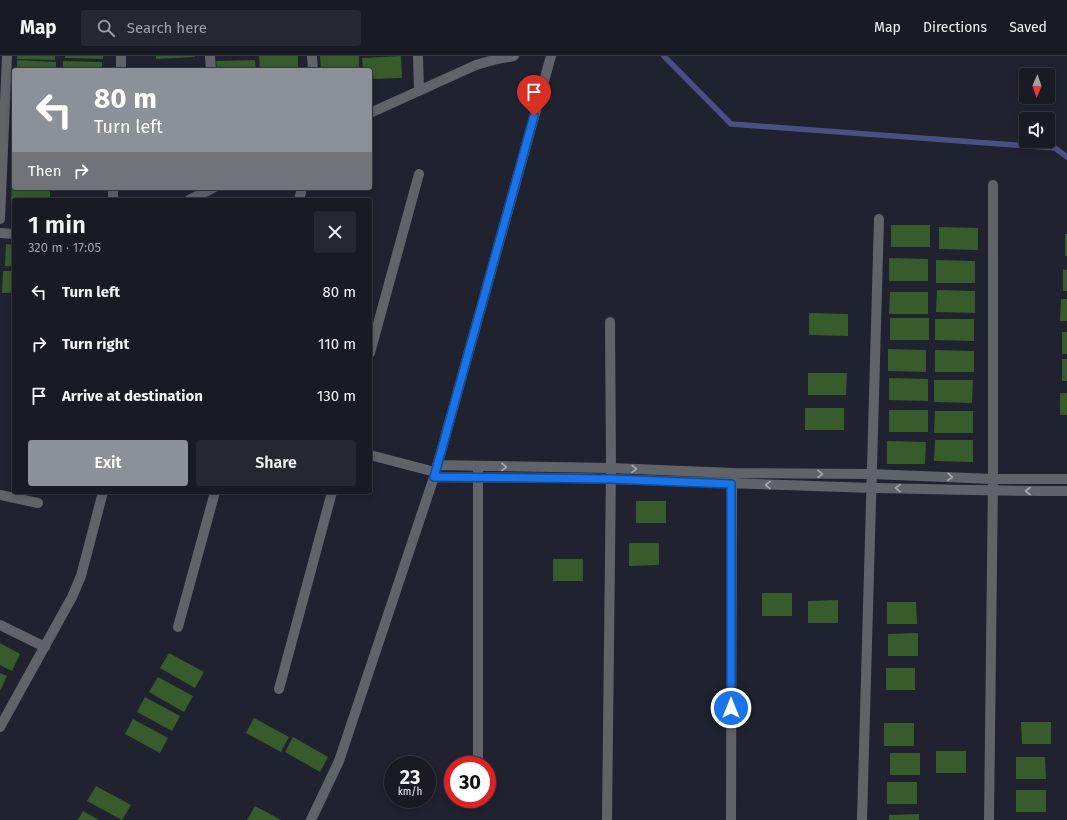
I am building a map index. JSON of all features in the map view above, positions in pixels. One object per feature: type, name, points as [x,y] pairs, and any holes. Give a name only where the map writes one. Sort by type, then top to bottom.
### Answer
[{"type":"street","points":[[0,219],[7,56]]},
{"type":"street","points":[[121,68],[122,56]]},
{"type":"street","points":[[210,56],[211,68]]},
{"type":"street","points":[[312,56],[313,68]]},
{"type":"street","points":[[418,56],[419,90]]},
{"type":"street","points":[[372,112],[476,65],[497,58],[514,56]]},
{"type":"street","points":[[311,820],[339,761],[435,471],[551,56]]},
{"type":"street","points":[[372,346],[418,174]]},
{"type":"street","points":[[989,820],[993,185]]},
{"type":"street","points":[[193,198],[209,190]]},
{"type":"street","points":[[862,820],[879,219]]},
{"type":"street","points":[[0,233],[12,234]]},
{"type":"street","points":[[607,820],[611,468],[610,322]]},
{"type":"street","points":[[372,455],[435,471],[478,478],[610,479],[992,491],[1067,491]]},
{"type":"street","points":[[435,471],[478,466],[872,474],[992,479],[1067,480]]},
{"type":"street","points":[[478,466],[478,756]]},
{"type":"street","points":[[731,820],[731,484],[733,472]]},
{"type":"street","points":[[0,727],[72,597],[81,576],[103,494]]},
{"type":"street","points":[[178,627],[214,494]]},
{"type":"street","points":[[279,689],[331,494]]},
{"type":"street","points":[[0,495],[38,503]]},
{"type":"street","points":[[0,625],[45,647]]},
{"type":"building","points":[[17,56],[55,56],[55,60],[17,59]]},
{"type":"building","points":[[65,56],[103,56],[103,59],[65,58]]},
{"type":"building","points":[[156,56],[195,56],[195,57],[156,59]]},
{"type":"building","points":[[259,56],[298,56],[298,68],[260,68]]},
{"type":"building","points":[[320,56],[359,56],[359,68],[321,68]]},
{"type":"building","points":[[401,56],[402,78],[372,79],[372,68],[363,68],[362,58]]},
{"type":"building","points":[[17,60],[56,62],[56,68],[17,68]]},
{"type":"building","points":[[255,60],[256,68],[217,68],[216,61]]},
{"type":"building","points":[[63,61],[102,62],[102,68],[63,68]]},
{"type":"building","points":[[12,182],[12,190],[50,190],[50,198],[12,198],[11,204]]},
{"type":"building","points":[[891,225],[930,225],[930,247],[891,247]]},
{"type":"building","points":[[939,227],[978,228],[978,250],[939,249]]},
{"type":"building","points":[[1065,234],[1067,234],[1067,256],[1065,256]]},
{"type":"building","points":[[6,244],[12,245],[12,266],[5,266]]},
{"type":"building","points":[[889,258],[928,259],[928,281],[889,281]]},
{"type":"building","points":[[936,260],[975,261],[975,283],[936,283]]},
{"type":"building","points":[[1063,269],[1067,270],[1067,291],[1063,291]]},
{"type":"building","points":[[3,271],[12,271],[12,293],[2,293]]},
{"type":"building","points":[[937,290],[975,291],[975,313],[936,312]]},
{"type":"building","points":[[890,292],[928,292],[928,314],[889,314]]},
{"type":"building","points":[[1061,299],[1067,299],[1067,321],[1060,321]]},
{"type":"building","points":[[809,313],[848,314],[848,336],[809,335]]},
{"type":"building","points":[[890,318],[929,318],[929,340],[890,340]]},
{"type":"building","points":[[935,319],[974,319],[974,341],[935,340]]},
{"type":"building","points":[[1062,332],[1067,332],[1067,354],[1062,354]]},
{"type":"building","points":[[888,349],[926,350],[926,372],[888,371]]},
{"type":"building","points":[[935,350],[974,351],[974,372],[935,372]]},
{"type":"building","points":[[1062,359],[1067,359],[1067,381],[1062,381]]},
{"type":"building","points":[[808,373],[847,373],[846,395],[808,395]]},
{"type":"building","points":[[889,378],[928,379],[928,401],[889,400]]},
{"type":"building","points":[[934,380],[973,380],[972,403],[934,402]]},
{"type":"building","points":[[1060,393],[1067,393],[1067,415],[1060,415]]},
{"type":"building","points":[[805,408],[844,408],[844,430],[805,430]]},
{"type":"building","points":[[889,410],[928,410],[928,432],[889,432]]},
{"type":"building","points":[[935,411],[973,411],[973,433],[934,433]]},
{"type":"building","points":[[935,440],[973,440],[973,462],[934,461]]},
{"type":"building","points":[[887,441],[926,442],[925,464],[887,464]]},
{"type":"building","points":[[636,501],[666,501],[666,523],[636,523]]},
{"type":"building","points":[[629,543],[659,543],[659,565],[629,566]]},
{"type":"building","points":[[553,559],[583,559],[583,581],[553,581]]},
{"type":"building","points":[[762,593],[792,593],[792,616],[762,616]]},
{"type":"building","points":[[838,600],[838,623],[808,623],[808,601]]},
{"type":"building","points":[[887,602],[916,602],[917,624],[887,624]]},
{"type":"building","points":[[918,633],[918,656],[888,656],[888,634]]},
{"type":"building","points":[[0,643],[20,654],[12,671],[0,665]]},
{"type":"building","points":[[169,653],[204,672],[195,688],[160,668]]},
{"type":"building","points":[[886,668],[915,668],[915,690],[886,690]]},
{"type":"building","points":[[0,673],[7,676],[0,691]]},
{"type":"building","points":[[158,677],[193,696],[184,712],[149,692]]},
{"type":"building","points":[[145,697],[180,716],[172,731],[137,712]]},
{"type":"building","points":[[254,718],[289,737],[281,752],[246,733]]},
{"type":"building","points":[[133,719],[168,738],[160,753],[125,734]]},
{"type":"building","points":[[1021,722],[1051,722],[1051,744],[1022,744]]},
{"type":"building","points":[[884,723],[914,723],[914,746],[884,746]]},
{"type":"building","points":[[293,737],[328,757],[320,772],[285,752]]},
{"type":"building","points":[[936,751],[966,751],[966,773],[936,773]]},
{"type":"building","points":[[890,753],[920,753],[920,775],[890,775]]},
{"type":"building","points":[[1016,757],[1045,757],[1046,779],[1016,779]]},
{"type":"building","points":[[887,782],[917,782],[917,804],[887,804]]},
{"type":"building","points":[[96,786],[131,805],[122,820],[87,801]]},
{"type":"building","points":[[1016,790],[1046,790],[1046,812],[1016,812]]},
{"type":"building","points":[[255,806],[281,820],[247,820]]},
{"type":"building","points":[[83,811],[99,820],[78,820]]},
{"type":"building","points":[[919,814],[919,820],[889,820],[889,815]]},
{"type":"waterway","points":[[664,56],[731,124],[1055,148],[1067,157]]},
{"type":"route","points":[[534,116],[434,477],[610,479],[731,484],[731,708]]}]
